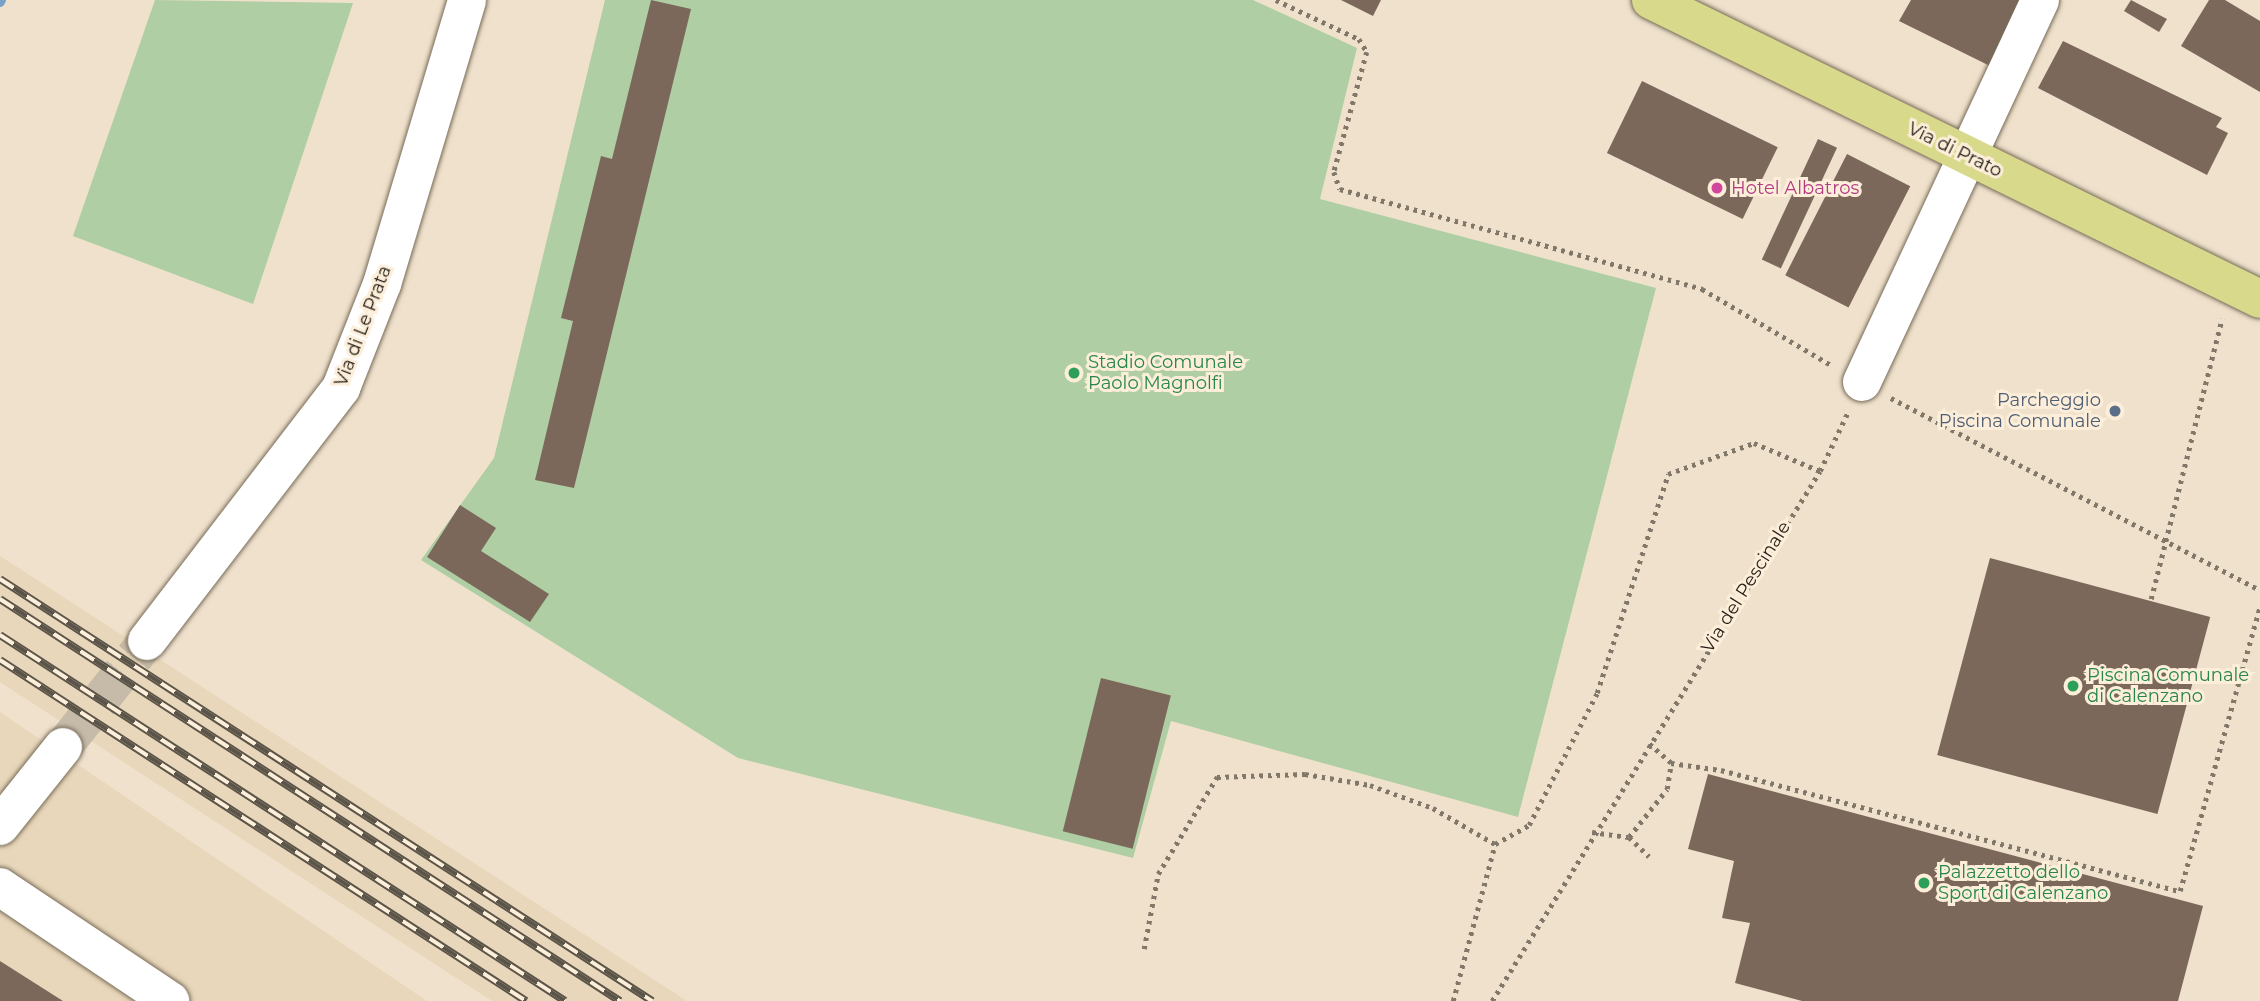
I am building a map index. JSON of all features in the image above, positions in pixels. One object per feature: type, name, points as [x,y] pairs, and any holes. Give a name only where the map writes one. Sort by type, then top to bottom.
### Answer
[{"type":"main road","name":"Via di Prato","points":[[1651,0],[2260,299]]},
{"type":"street","name":"Via di Le Prata","points":[[147,641],[341,388],[382,284],[467,0]]},
{"type":"street","points":[[1862,382],[2040,0]]},
{"type":"street","points":[[0,826],[62,747]]},
{"type":"street","points":[[0,887],[170,1001]]},
{"type":"path","points":[[1276,0],[1359,39],[1367,52],[1334,172],[1340,189],[1702,289],[1862,382],[2260,590]]},
{"type":"path","points":[[2151,599],[2223,318]]},
{"type":"path","name":"Via del Pescinale","points":[[1492,1001],[1592,832],[1820,471],[1862,382]]},
{"type":"path","points":[[1453,1001],[1495,844],[1529,825],[1597,693],[1668,474],[1754,443],[1820,471]]},
{"type":"path","points":[[1648,743],[1671,763],[1721,770],[2180,891],[2260,606]]},
{"type":"path","points":[[1629,838],[1667,789],[1671,763]]},
{"type":"path","points":[[1144,949],[1158,874],[1217,776],[1306,774],[1370,785],[1433,808],[1495,844]]},
{"type":"path","points":[[1592,832],[1629,838],[1649,856]]},
{"type":"shaded area","points":[[0,556],[687,1001],[492,1001],[0,682]]},
{"type":"shaded area","points":[[0,712],[427,1001],[0,1001]]},
{"type":"green space","points":[[155,0],[353,3],[253,304],[73,236]]},
{"type":"green space","name":"Stadio Comunale Paolo Magnolfi","points":[[605,0],[1253,0],[1357,48],[1320,199],[1656,288],[1518,817],[1171,721],[1133,858],[738,758],[421,560],[494,458]]},
{"type":"building","points":[[651,0],[691,9],[574,488],[535,480],[573,321],[561,318],[601,156],[612,159]]},
{"type":"building","points":[[1341,0],[1381,0],[1373,16]]},
{"type":"building","points":[[1911,0],[2021,0],[1990,66],[1899,21]]},
{"type":"building","points":[[2131,0],[2167,19],[2159,32],[2124,11]]},
{"type":"building","points":[[2209,0],[2225,0],[2260,21],[2260,92],[2181,46]]},
{"type":"building","points":[[2063,41],[2222,118],[2216,127],[2228,133],[2207,175],[2038,88]]},
{"type":"building","name":"Hotel Albatros","points":[[1642,81],[1778,147],[1743,219],[1607,153]]},
{"type":"building","points":[[1818,139],[1837,148],[1781,268],[1762,260]]},
{"type":"building","points":[[1847,154],[1910,186],[1849,307],[1785,275]]},
{"type":"building","points":[[460,505],[496,528],[481,551],[549,594],[530,622],[427,557]]},
{"type":"building","name":"Piscina Comunale di Calenzano","points":[[1990,558],[2210,617],[2157,814],[1937,755]]},
{"type":"building","points":[[1101,678],[1171,695],[1133,849],[1063,831]]},
{"type":"building","name":"Palazzetto dello Sport di Calenzano","points":[[1708,774],[2203,906],[2178,1001],[1802,1001],[1735,983],[1750,923],[1722,918],[1734,861],[1688,849]]},
{"type":"building","points":[[0,961],[63,1001],[0,1001]]},
{"type":"tunnel","points":[[63,747],[147,641]]},
{"type":"railway","points":[[0,579],[652,1001]]},
{"type":"railway","points":[[0,599],[620,1001]]},
{"type":"railway","points":[[0,635],[565,1001]]},
{"type":"railway","points":[[0,660],[526,1001]]},
{"type":"place","name":"Hotel Albatros","points":[[1717,188]]},
{"type":"place","name":"Stadio Comunale Paolo Magnolfi","points":[[1074,373]]},
{"type":"place","name":"Parcheggio Piscina Comunale","points":[[2115,411]]},
{"type":"place","name":"Piscina Comunale di Calenzano","points":[[2073,686]]},
{"type":"place","name":"Palazzetto dello Sport di Calenzano","points":[[1924,883]]}]
